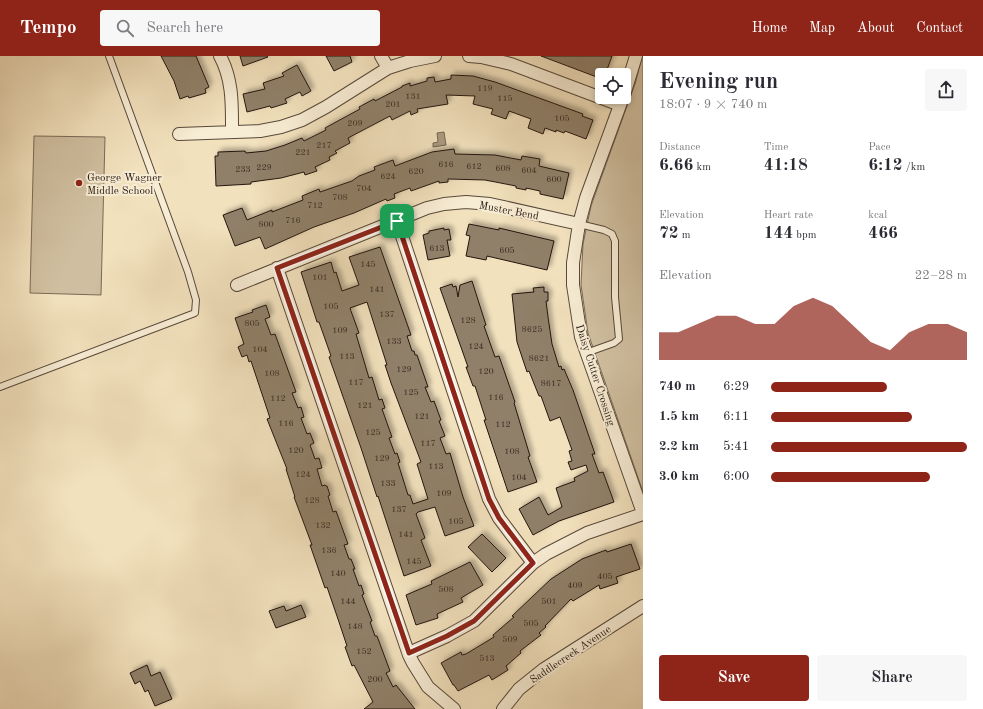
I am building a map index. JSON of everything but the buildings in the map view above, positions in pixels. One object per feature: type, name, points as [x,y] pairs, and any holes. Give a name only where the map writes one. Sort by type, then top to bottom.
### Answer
[{"type":"street","points":[[220,56],[229,80],[232,101],[232,132]]},
{"type":"street","points":[[381,56],[388,68]]},
{"type":"street","points":[[179,134],[260,131],[281,127],[302,120],[326,107],[388,68],[410,61],[435,56]]},
{"type":"street","points":[[469,56],[481,57],[510,64],[595,91]]},
{"type":"street","name":"Daisy Cutter Crossing","points":[[631,71],[636,56]]},
{"type":"street","name":"Daisy Cutter Crossing","points":[[620,104],[586,198],[579,224],[573,263],[573,285],[581,337],[643,514]]},
{"type":"street","name":"Muster Bend","points":[[236,285],[428,208],[444,204],[466,202],[490,204],[579,224]]},
{"type":"street","points":[[397,221],[489,499],[499,518],[533,563]]},
{"type":"street","points":[[277,268],[413,663],[428,687],[454,709]]},
{"type":"street","points":[[409,653],[447,636],[474,621],[533,563],[546,554],[587,533],[643,514]]},
{"type":"street","name":"Saddlecreek Avenue","points":[[503,709],[519,689],[544,669],[643,606]]},
{"type":"lane","points":[[0,387],[195,313],[196,300],[188,272],[110,56]]},
{"type":"lane","points":[[579,224],[604,230],[612,234],[616,241],[615,297],[618,339],[614,343],[586,353]]},
{"type":"shaded area","points":[[643,56],[643,492],[588,333],[581,285],[583,244],[591,206],[628,104],[631,104],[631,95]]},
{"type":"shaded area","points":[[444,132],[446,145],[433,147],[433,143],[438,142],[437,133]]},
{"type":"shaded area","points":[[34,136],[105,137],[101,295],[30,293]]},
{"type":"place","name":"George Wagner Middle School","points":[[79,183]]},
{"type":"route","points":[[397,221],[489,499],[499,518],[533,563],[474,621],[447,636],[409,653],[277,268],[397,221]]}]
